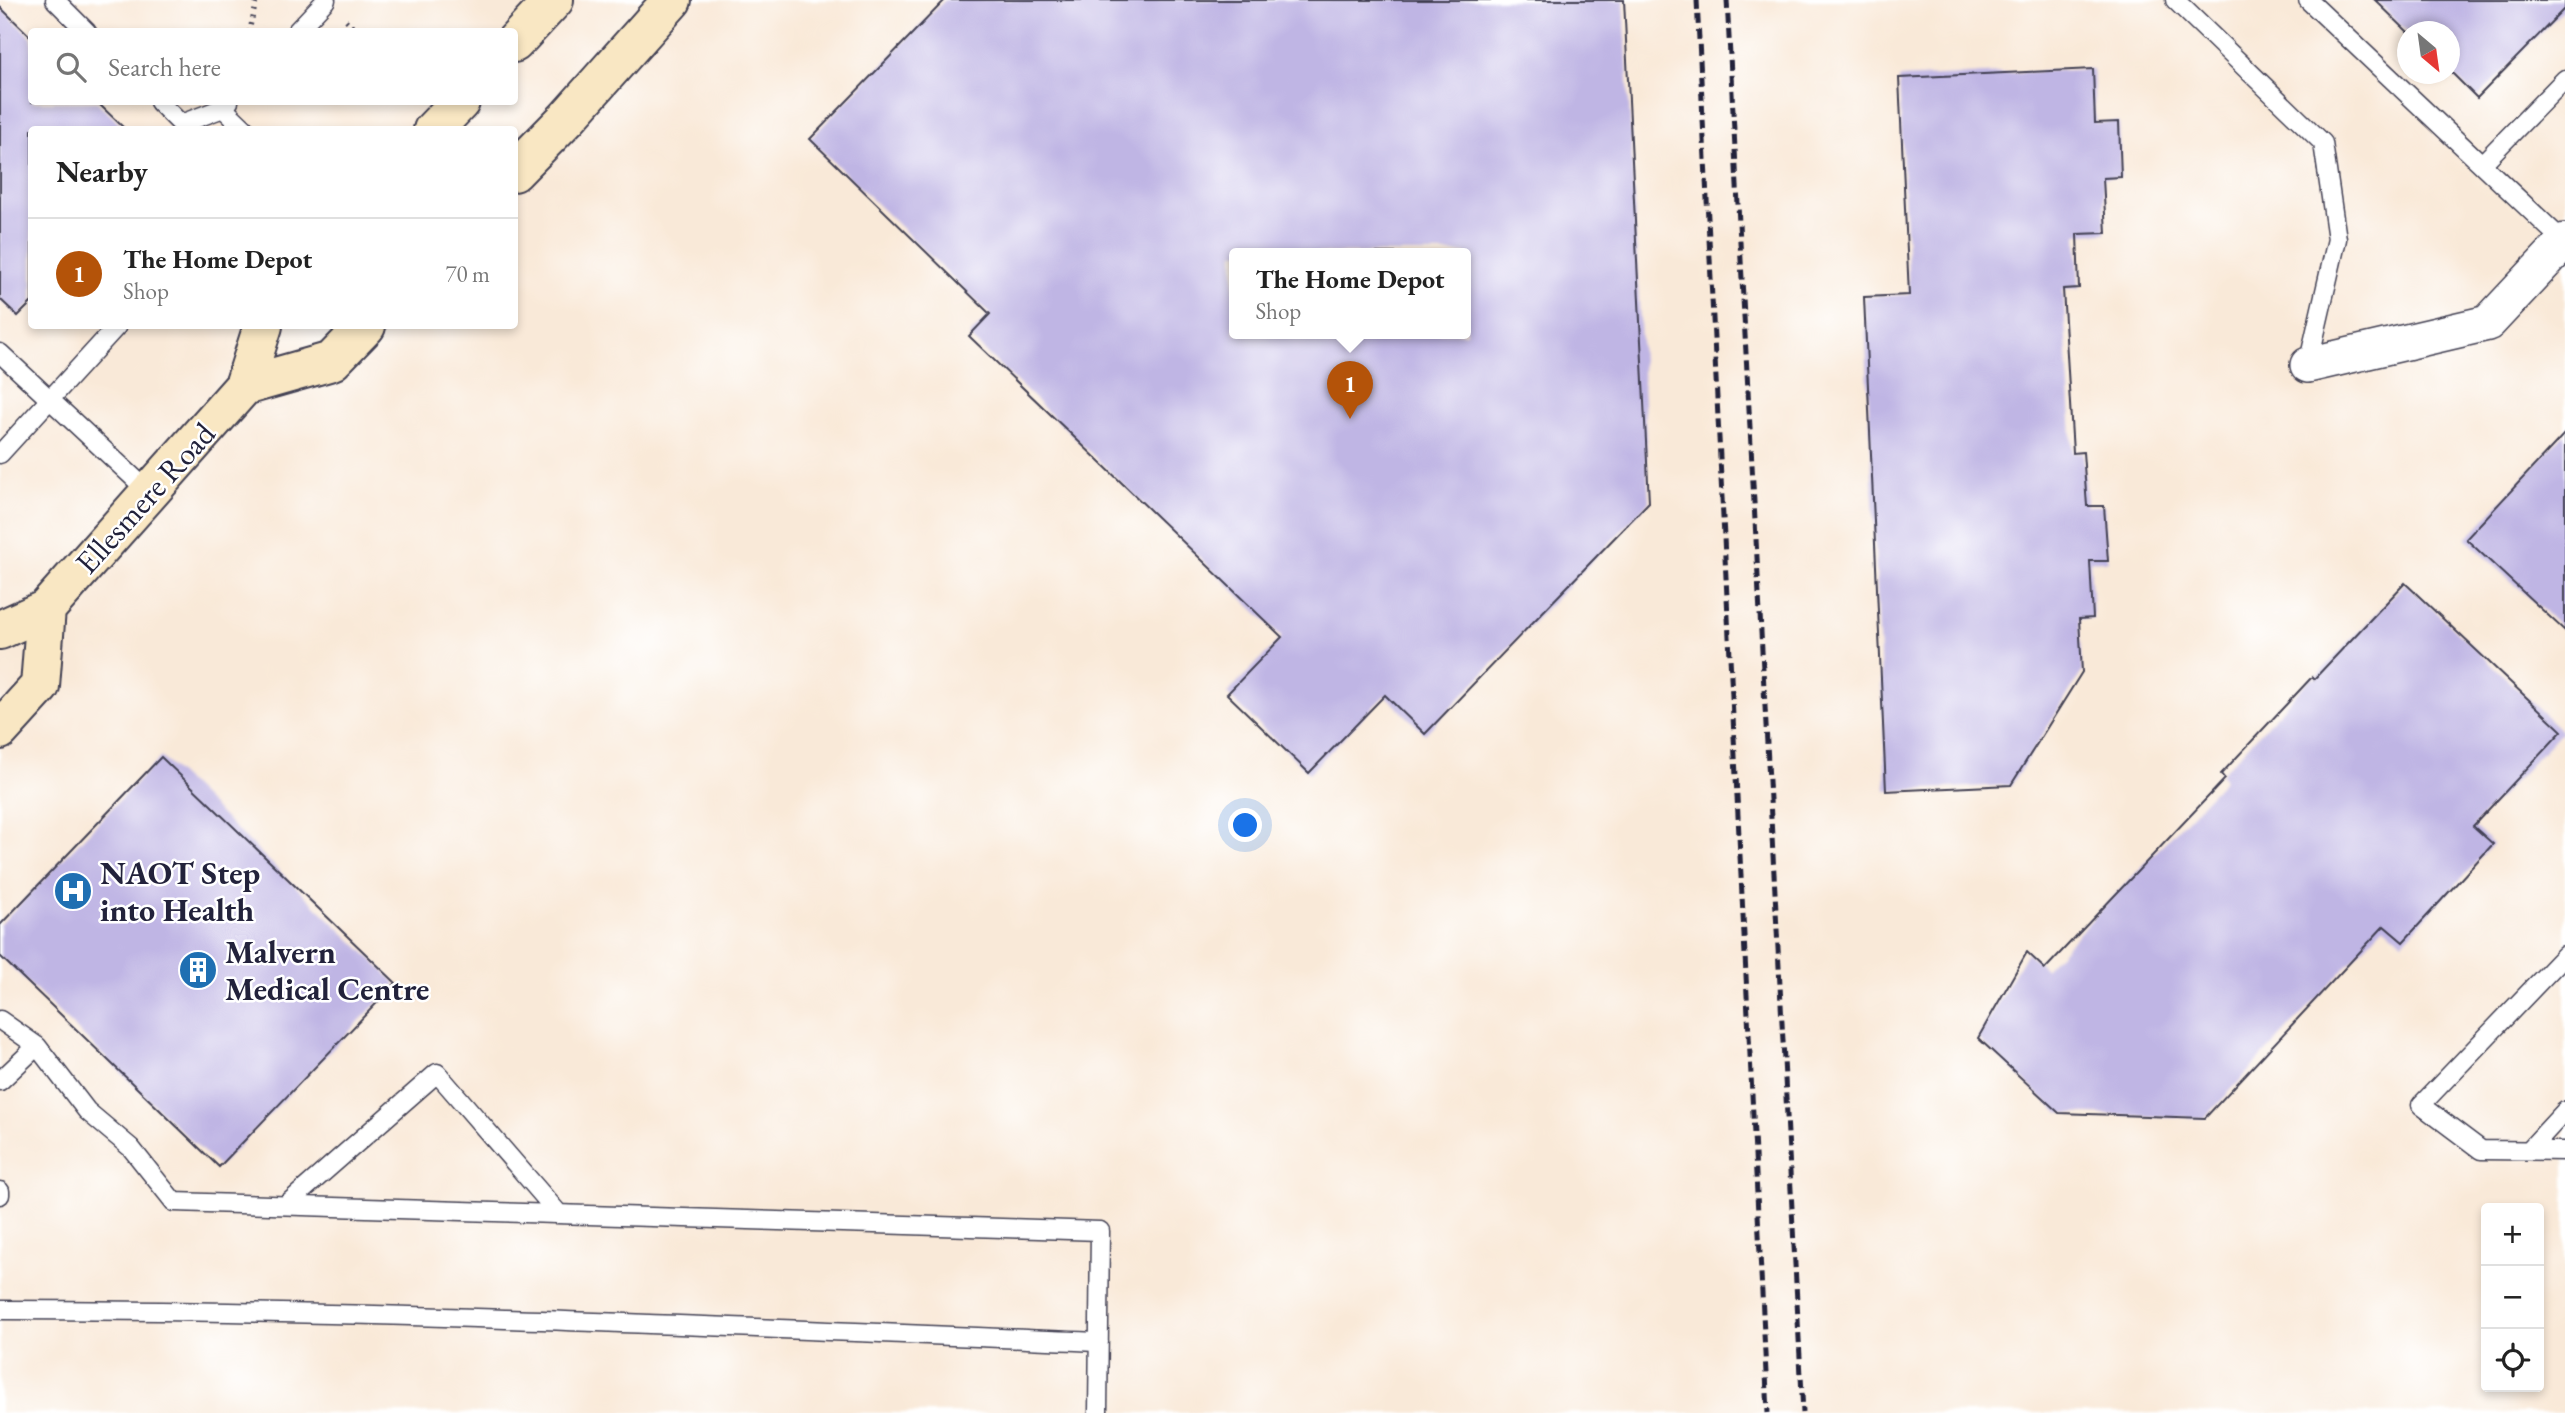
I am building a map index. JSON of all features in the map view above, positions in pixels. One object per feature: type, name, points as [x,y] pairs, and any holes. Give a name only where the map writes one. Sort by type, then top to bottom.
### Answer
[{"type":"main road","points":[[518,39],[555,0]]},
{"type":"main road","points":[[518,168],[567,118],[672,0]]},
{"type":"main road","points":[[437,126],[457,105]]},
{"type":"main road","name":"Ellesmere Road","points":[[0,630],[46,609],[244,386],[262,329]]},
{"type":"main road","points":[[244,386],[332,360],[363,329]]},
{"type":"main road","points":[[0,730],[40,686],[46,609]]},
{"type":"street","points":[[2308,365],[2488,323],[2564,241]]},
{"type":"lane","points":[[55,0],[83,28]]},
{"type":"lane","points":[[300,28],[326,0]]},
{"type":"lane","points":[[2175,0],[2323,143],[2337,239],[2308,365]]},
{"type":"lane","points":[[2308,0],[2564,241]]},
{"type":"lane","points":[[2482,164],[2565,79]]},
{"type":"lane","points":[[162,105],[181,124],[226,105],[243,126]]},
{"type":"lane","points":[[0,454],[114,329]]},
{"type":"lane","points":[[0,353],[150,493]]},
{"type":"lane","points":[[2565,955],[2421,1105],[2481,1150],[2565,1151]]},
{"type":"lane","points":[[0,1020],[37,1046],[87,1111],[131,1148],[174,1202],[1100,1231],[1098,1413]]},
{"type":"lane","points":[[0,1081],[37,1046]]},
{"type":"lane","points":[[286,1205],[437,1073],[559,1214]]},
{"type":"lane","points":[[2529,1150],[2565,1111]]},
{"type":"lane","points":[[0,1310],[204,1310],[1100,1342]]},
{"type":"path","points":[[250,28],[256,4],[260,0]]},
{"type":"building","points":[[945,0],[1624,0],[1649,502],[1425,734],[1385,695],[1309,773],[1227,694],[1282,637],[969,336],[990,314],[810,139]]},
{"type":"building","points":[[2375,0],[2565,0],[2565,8],[2477,98],[2460,81],[2460,21],[2397,21]]},
{"type":"building","points":[[0,7],[28,34],[28,105],[100,105],[122,126],[28,126],[28,306],[18,316],[0,299]]},
{"type":"building","points":[[2093,69],[2095,123],[2119,122],[2121,177],[2103,178],[2106,233],[2077,234],[2079,288],[2063,289],[2073,453],[2083,452],[2087,506],[2104,506],[2108,561],[2090,561],[2093,618],[2079,619],[2082,672],[2011,785],[1886,791],[1864,297],[1909,295],[1899,78]]},
{"type":"building","points":[[2565,433],[2565,631],[2466,539]]},
{"type":"building","points":[[2405,583],[2562,731],[2473,826],[2493,844],[2403,942],[2384,926],[2205,1118],[2059,1113],[1978,1038],[2027,952],[2045,969],[2225,779],[2221,774]]},
{"type":"building","name":"Malvern Medical Centre","points":[[161,757],[396,983],[219,1167],[0,956],[0,925]]},
{"type":"railway","points":[[1697,0],[1768,1413]]},
{"type":"railway","points":[[1727,0],[1803,1413]]},
{"type":"place","name":"The Home Depot","points":[[1350,419]]},
{"type":"place","name":"NAOT Step into Health","points":[[73,891]]},
{"type":"place","name":"Malvern Medical Centre","points":[[198,970]]}]
